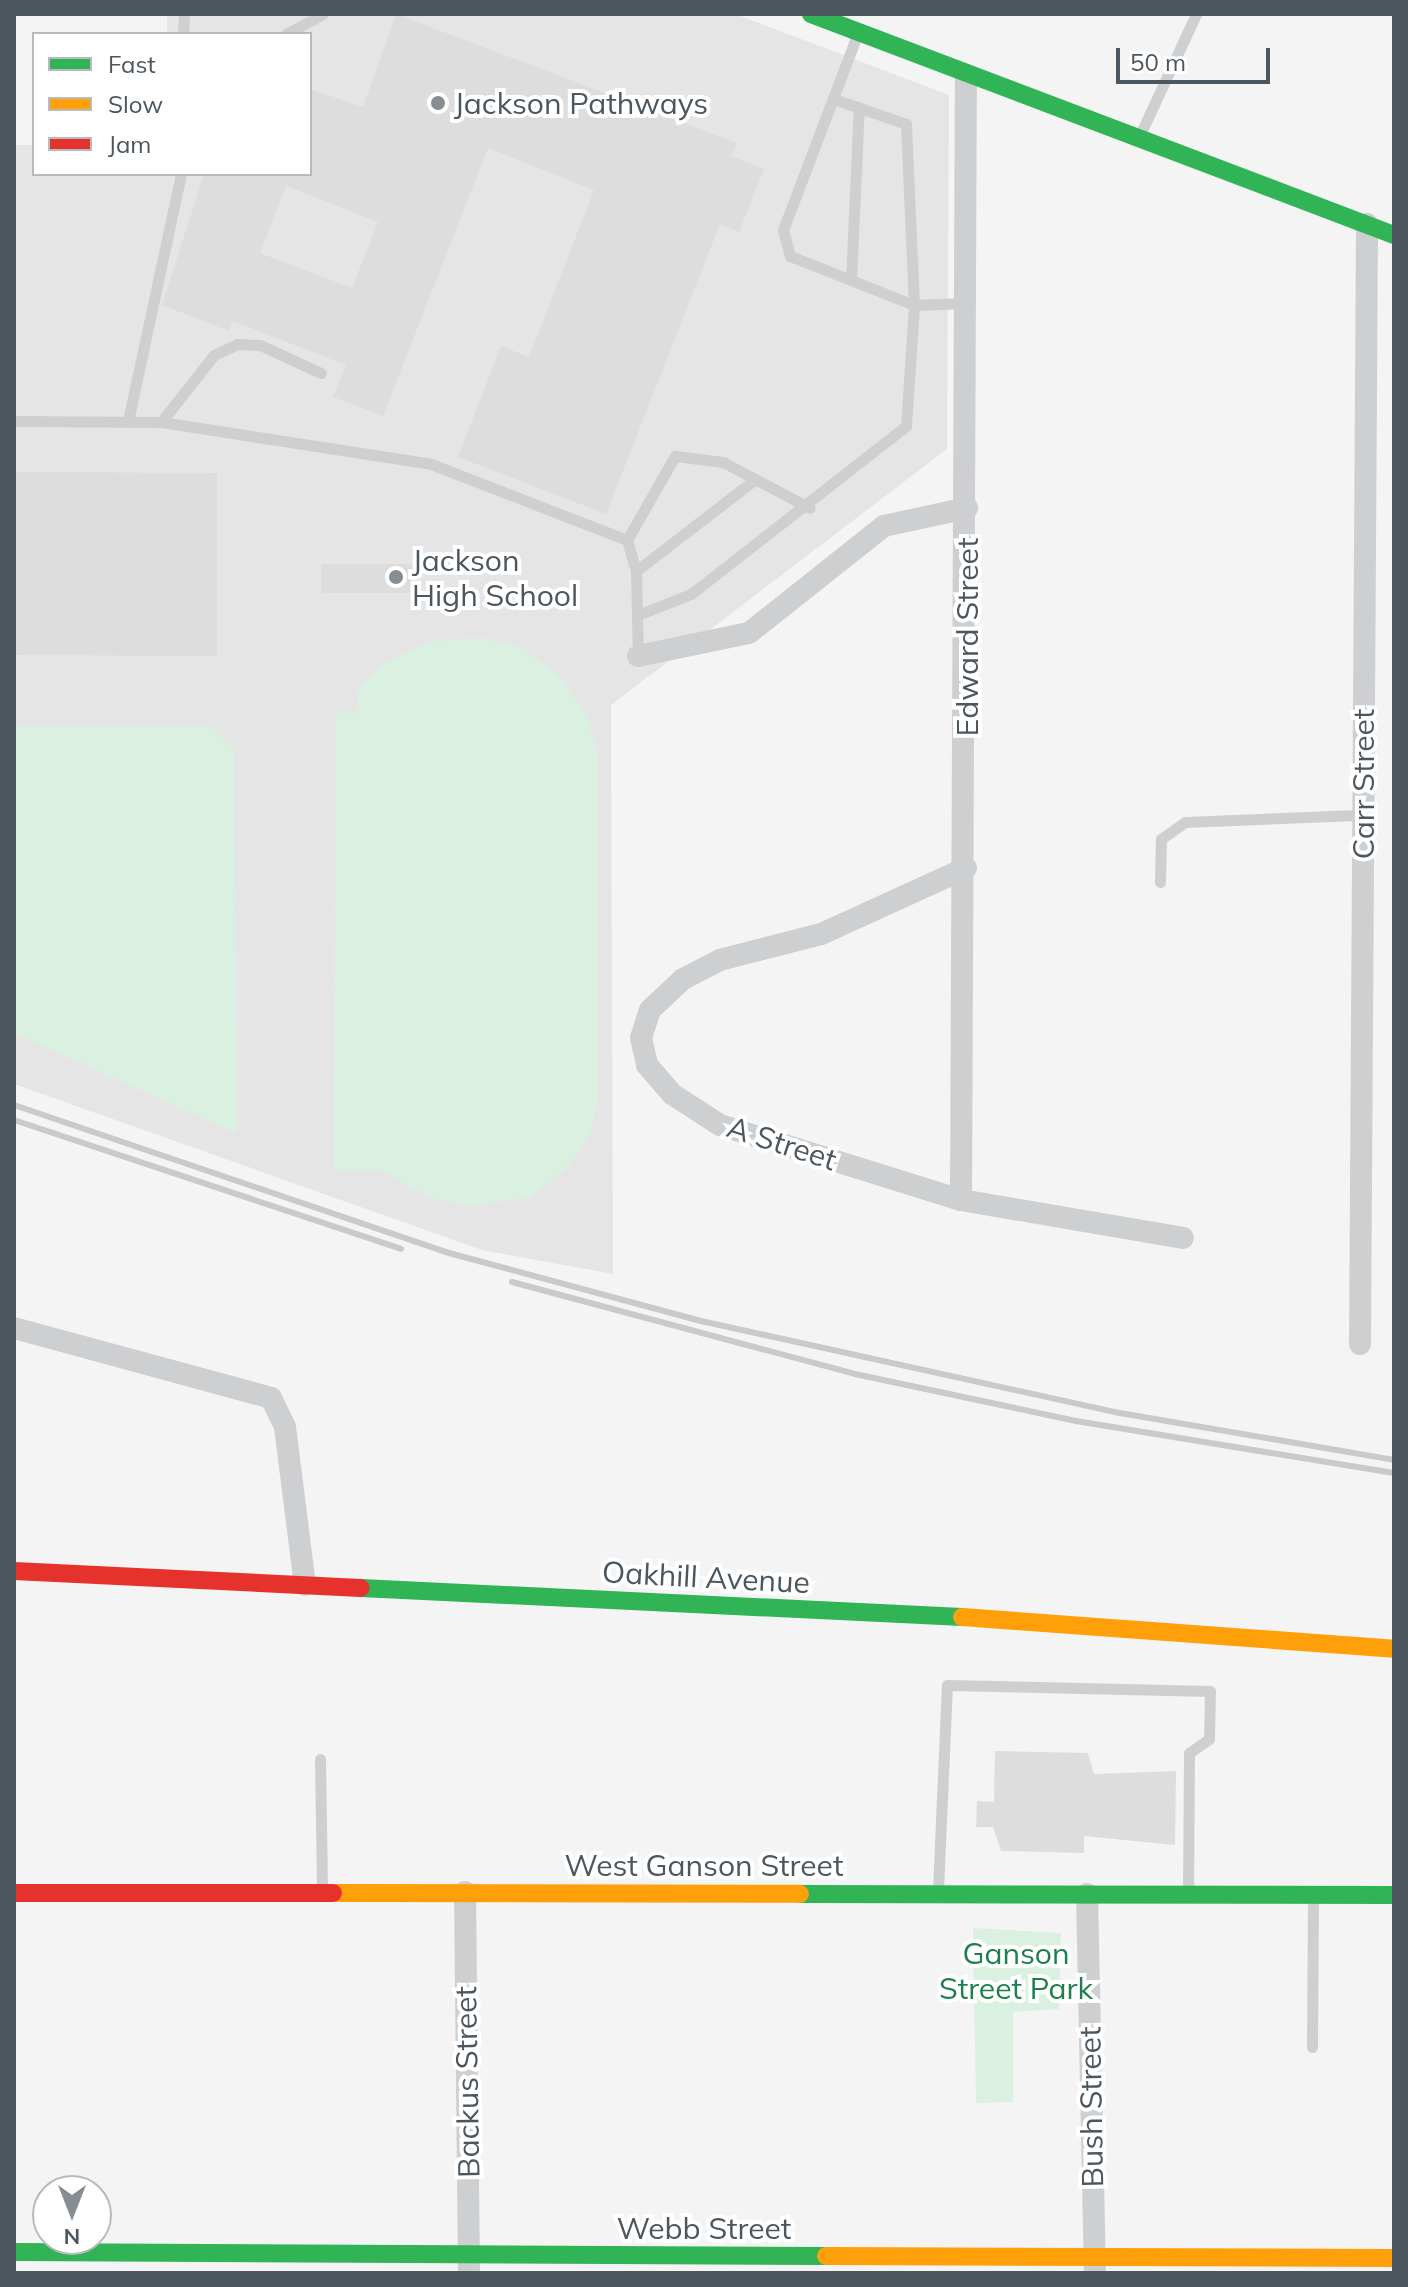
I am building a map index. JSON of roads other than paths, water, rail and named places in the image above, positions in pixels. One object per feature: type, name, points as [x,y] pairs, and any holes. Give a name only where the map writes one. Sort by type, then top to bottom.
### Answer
[{"type":"street","points":[[811,14],[1394,235]]},
{"type":"street","name":"Edward Street","points":[[961,1200],[966,868],[966,75]]},
{"type":"street","name":"Carr Street","points":[[1360,1344],[1367,224]]},
{"type":"street","points":[[638,656],[749,633],[884,526],[967,508]]},
{"type":"street","name":"A Street","points":[[966,868],[821,934],[720,960],[683,979],[650,1010],[641,1038],[657,1079],[720,1125],[961,1200],[1183,1238]]},
{"type":"street","points":[[14,1328],[271,1398],[285,1427],[305,1585]]},
{"type":"street","name":"Oakhill Avenue","points":[[14,1571],[1094,1623],[1394,1649]]},
{"type":"street","name":"Backus Street","points":[[465,1892],[469,2264]]},
{"type":"street","name":"West Ganson Street","points":[[14,1893],[1394,1895]]},
{"type":"street","name":"Bush Street","points":[[1087,1894],[1095,2264]]},
{"type":"street","name":"Webb Street","points":[[14,2252],[469,2264],[1095,2264],[1394,2258]]},
{"type":"lane","points":[[290,32],[323,14]]},
{"type":"lane","points":[[1138,139],[1196,14]]},
{"type":"lane","points":[[858,32],[783,230],[790,256],[914,305],[968,303]]},
{"type":"lane","points":[[640,614],[691,594],[810,508],[906,426],[914,305],[906,124],[834,99]]},
{"type":"lane","points":[[851,280],[859,107]]},
{"type":"lane","points":[[128,421],[181,176]]},
{"type":"lane","points":[[161,422],[214,355],[238,344],[260,345],[321,373]]},
{"type":"lane","points":[[14,421],[161,422],[431,464],[627,540]]},
{"type":"lane","points":[[638,656],[640,614],[636,571],[627,540],[675,456],[723,462],[753,481],[810,508]]},
{"type":"lane","points":[[636,571],[753,481]]},
{"type":"lane","points":[[1160,882],[1161,839],[1185,822],[1363,815]]},
{"type":"lane","points":[[938,1895],[947,1685],[1210,1691],[1209,1739],[1189,1753],[1188,1893]]},
{"type":"lane","points":[[320,1759],[322,1892]]},
{"type":"lane","points":[[1312,2047],[1313,1895]]},
{"type":"railway","points":[[14,1105],[449,1253],[701,1321],[1114,1412],[1394,1460]]},
{"type":"railway","points":[[14,1120],[401,1249]]},
{"type":"railway","points":[[512,1282],[855,1374],[1076,1421],[1394,1473]]},
{"type":"place","name":"Jackson Pathways","points":[[438,103]]},
{"type":"place","name":"Jackson High School","points":[[396,577]]},
{"type":"park label","name":"Ganson Street Park","points":[[1016,1970]]}]
